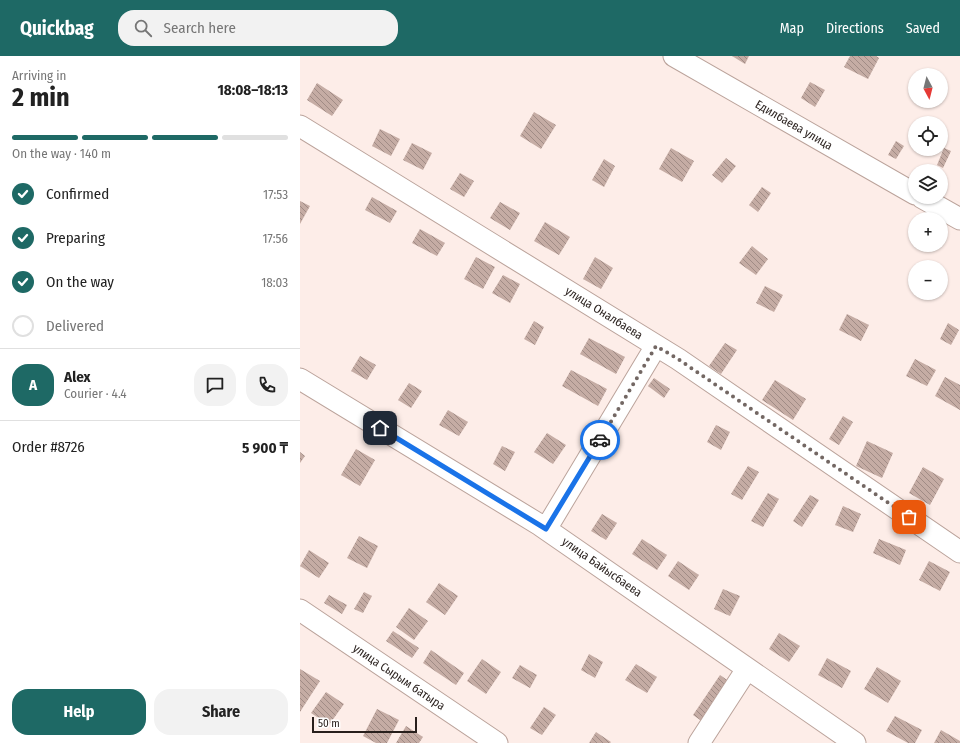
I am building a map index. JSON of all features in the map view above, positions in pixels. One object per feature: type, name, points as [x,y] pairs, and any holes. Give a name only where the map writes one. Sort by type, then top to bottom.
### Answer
[{"type":"street","name":"Едилбаева улица","points":[[674,56],[908,190]]},
{"type":"street","name":"улица Оналбаева","points":[[300,126],[678,359],[960,552]]},
{"type":"street","points":[[933,204],[960,219]]},
{"type":"street","points":[[546,529],[656,346]]},
{"type":"street","name":"улица Байысбаева","points":[[300,379],[546,529],[855,743]]},
{"type":"street","name":"улица Сырым батыра","points":[[300,610],[497,743]]},
{"type":"street","points":[[699,743],[747,669]]},
{"type":"building","points":[[732,56],[749,56],[745,64]]},
{"type":"building","points":[[850,56],[876,56],[879,58],[868,79],[844,67]]},
{"type":"building","points":[[810,82],[825,90],[815,107],[801,98]]},
{"type":"building","points":[[317,83],[343,100],[332,116],[307,100]]},
{"type":"building","points":[[534,112],[556,125],[541,149],[520,136]]},
{"type":"building","points":[[380,129],[400,139],[391,156],[372,146]]},
{"type":"building","points":[[896,141],[904,146],[896,159],[888,155]]},
{"type":"building","points":[[412,143],[432,153],[423,170],[403,160]]},
{"type":"building","points":[[671,148],[694,161],[682,182],[659,169]]},
{"type":"building","points":[[948,150],[951,151],[945,164],[937,164],[941,156],[948,156]]},
{"type":"building","points":[[726,158],[736,166],[722,183],[712,175]]},
{"type":"building","points":[[604,159],[615,166],[604,187],[592,180]]},
{"type":"building","points":[[460,173],[474,181],[464,197],[450,189]]},
{"type":"building","points":[[762,187],[771,193],[758,212],[749,205]]},
{"type":"building","points":[[372,197],[397,211],[390,223],[365,210]]},
{"type":"building","points":[[300,201],[310,206],[300,224]]},
{"type":"building","points":[[500,202],[520,213],[510,230],[490,218]]},
{"type":"building","points":[[545,222],[570,237],[559,255],[534,241]]},
{"type":"building","points":[[420,229],[445,243],[437,256],[412,243]]},
{"type":"building","points":[[752,246],[768,259],[756,275],[739,263]]},
{"type":"building","points":[[476,257],[495,267],[483,289],[464,279]]},
{"type":"building","points":[[595,257],[613,268],[601,289],[583,279]]},
{"type":"building","points":[[503,275],[520,284],[510,303],[492,293]]},
{"type":"building","points":[[765,286],[783,295],[774,312],[756,303]]},
{"type":"building","points":[[847,314],[869,325],[861,341],[839,330]]},
{"type":"building","points":[[534,321],[544,327],[535,345],[524,339]]},
{"type":"building","points":[[948,323],[959,330],[951,345],[940,339]]},
{"type":"building","points":[[589,338],[625,357],[616,374],[580,354]]},
{"type":"building","points":[[725,343],[737,350],[721,374],[709,366]]},
{"type":"building","points":[[360,356],[376,365],[367,380],[351,371]]},
{"type":"building","points":[[915,359],[936,370],[927,386],[906,376]]},
{"type":"building","points":[[571,370],[607,389],[598,406],[562,386]]},
{"type":"building","points":[[945,377],[960,385],[960,410],[935,396]]},
{"type":"building","points":[[654,378],[670,389],[664,398],[648,386]]},
{"type":"building","points":[[775,380],[806,399],[793,420],[762,400]]},
{"type":"building","points":[[409,383],[422,391],[411,408],[398,400]]},
{"type":"building","points":[[448,410],[468,422],[459,436],[439,425]]},
{"type":"building","points":[[843,416],[853,422],[839,445],[829,439]]},
{"type":"building","points":[[716,425],[730,432],[721,450],[707,442]]},
{"type":"building","points":[[547,433],[566,445],[553,464],[534,452]]},
{"type":"building","points":[[867,441],[893,453],[882,478],[856,466]]},
{"type":"building","points":[[502,446],[515,452],[505,471],[493,464]]},
{"type":"building","points":[[356,449],[375,460],[360,486],[341,475]]},
{"type":"building","points":[[300,452],[305,456],[300,463]]},
{"type":"building","points":[[748,466],[759,472],[742,500],[731,494]]},
{"type":"building","points":[[923,467],[944,479],[930,505],[909,493]]},
{"type":"building","points":[[768,493],[779,499],[763,527],[751,521]]},
{"type":"building","points":[[810,495],[819,500],[802,527],[793,521]]},
{"type":"building","points":[[843,506],[861,514],[853,532],[835,525]]},
{"type":"building","points":[[602,514],[617,523],[606,540],[591,531]]},
{"type":"building","points":[[359,536],[378,546],[367,568],[347,558]]},
{"type":"building","points":[[642,539],[667,555],[657,570],[632,554]]},
{"type":"building","points":[[879,539],[906,550],[900,565],[873,553]]},
{"type":"building","points":[[309,550],[329,563],[319,578],[300,566]]},
{"type":"building","points":[[678,561],[699,575],[689,590],[668,576]]},
{"type":"building","points":[[929,561],[950,572],[940,591],[919,580]]},
{"type":"building","points":[[439,583],[458,596],[445,615],[426,602]]},
{"type":"building","points":[[723,589],[740,596],[730,616],[714,609]]},
{"type":"building","points":[[364,592],[372,596],[363,613],[354,609]]},
{"type":"building","points":[[329,595],[347,605],[342,614],[324,603]]},
{"type":"building","points":[[409,608],[428,621],[414,640],[396,627]]},
{"type":"building","points":[[393,631],[419,648],[412,658],[386,641]]},
{"type":"building","points":[[779,633],[800,646],[789,662],[769,649]]},
{"type":"building","points":[[431,650],[464,673],[456,685],[423,663]]},
{"type":"building","points":[[589,654],[603,662],[595,678],[581,670]]},
{"type":"building","points":[[827,658],[851,671],[842,688],[818,675]]},
{"type":"building","points":[[482,659],[501,672],[486,694],[467,681]]},
{"type":"building","points":[[636,664],[657,677],[647,693],[625,680]]},
{"type":"building","points":[[520,665],[537,675],[530,688],[512,678]]},
{"type":"building","points":[[877,667],[901,681],[888,703],[864,689]]},
{"type":"building","points":[[300,669],[320,681],[300,712]]},
{"type":"building","points":[[720,675],[730,682],[703,722],[693,715]]},
{"type":"building","points":[[326,692],[344,704],[329,725],[311,713]]},
{"type":"building","points":[[544,707],[556,715],[542,735],[530,728]]},
{"type":"building","points":[[377,709],[399,720],[387,743],[376,743],[363,736]]},
{"type":"building","points":[[895,716],[922,730],[915,743],[908,743],[886,731]]},
{"type":"building","points":[[406,726],[423,737],[419,743],[396,743]]},
{"type":"building","points":[[941,730],[960,741],[960,743],[934,743]]},
{"type":"building","points":[[596,732],[611,742],[589,743]]},
{"type":"way so far","points":[[600,440],[656,346],[678,359],[909,517]]},
{"type":"route","points":[[380,428],[546,529],[600,440]]}]
